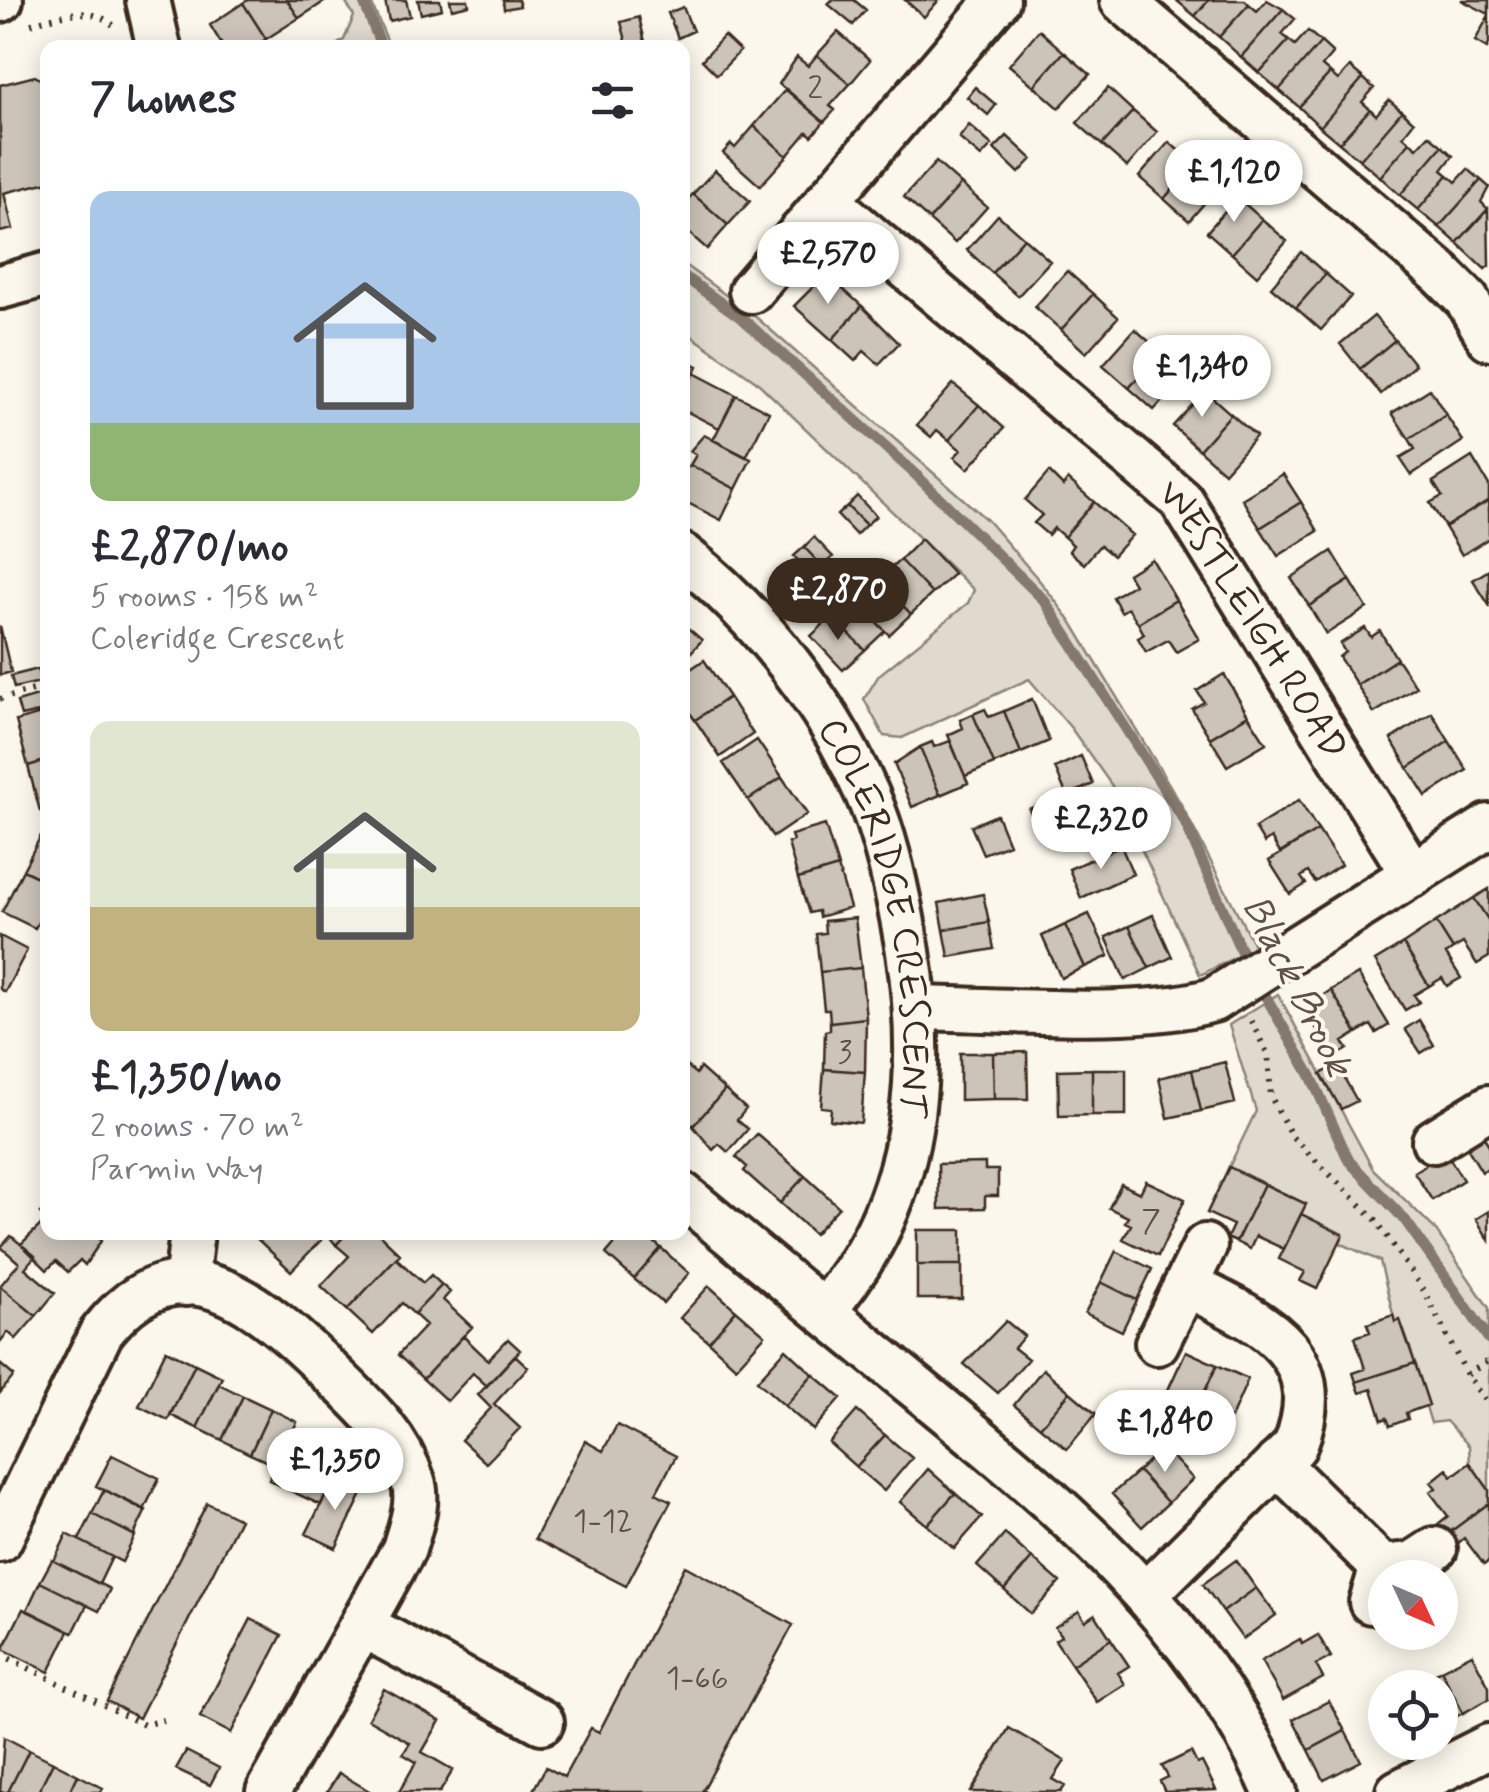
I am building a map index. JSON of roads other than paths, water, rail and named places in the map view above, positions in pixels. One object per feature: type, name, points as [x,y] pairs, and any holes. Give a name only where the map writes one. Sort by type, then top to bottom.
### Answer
[{"type":"street","points":[[751,290],[998,0]]},
{"type":"street","points":[[1122,0],[1440,273],[1467,300],[1489,338]]},
{"type":"street","name":"WESTLEIGH ROAD","points":[[828,201],[1181,500],[1413,875]]},
{"type":"street","points":[[0,287],[40,276]]},
{"type":"street","name":"COLERIDGE CRESCENT","points":[[690,563],[747,614],[790,666],[830,724],[868,795],[895,882],[918,1008],[916,1109],[906,1161],[883,1223],[823,1311]]},
{"type":"street","points":[[918,1008],[1184,1008],[1254,977],[1489,826]]},
{"type":"street","points":[[1434,1142],[1489,1107]]},
{"type":"street","points":[[690,1201],[1071,1516],[1196,1656],[1258,1752],[1275,1792]]},
{"type":"street","points":[[186,1284],[191,1240]]},
{"type":"street","points":[[1157,1343],[1205,1246]]},
{"type":"street","points":[[0,1540],[101,1333],[117,1312],[142,1294],[186,1284],[208,1284],[245,1297],[274,1317],[375,1415],[398,1446],[415,1485],[414,1515],[404,1548],[268,1792]]},
{"type":"street","points":[[1145,1595],[1294,1446],[1304,1420],[1306,1384],[1294,1356],[1250,1317],[1187,1285]]},
{"type":"street","points":[[1278,1463],[1376,1584],[1435,1549]]},
{"type":"street","points":[[362,1625],[542,1722]]},
{"type":"street","points":[[1398,1792],[1489,1746]]},
{"type":"waterway","name":"Black Brook","points":[[363,0],[379,40]]},
{"type":"waterway","name":"Black Brook","points":[[690,281],[743,319],[915,474],[1044,600],[1184,820],[1245,960],[1311,1076],[1349,1161],[1405,1220],[1489,1339]]}]
